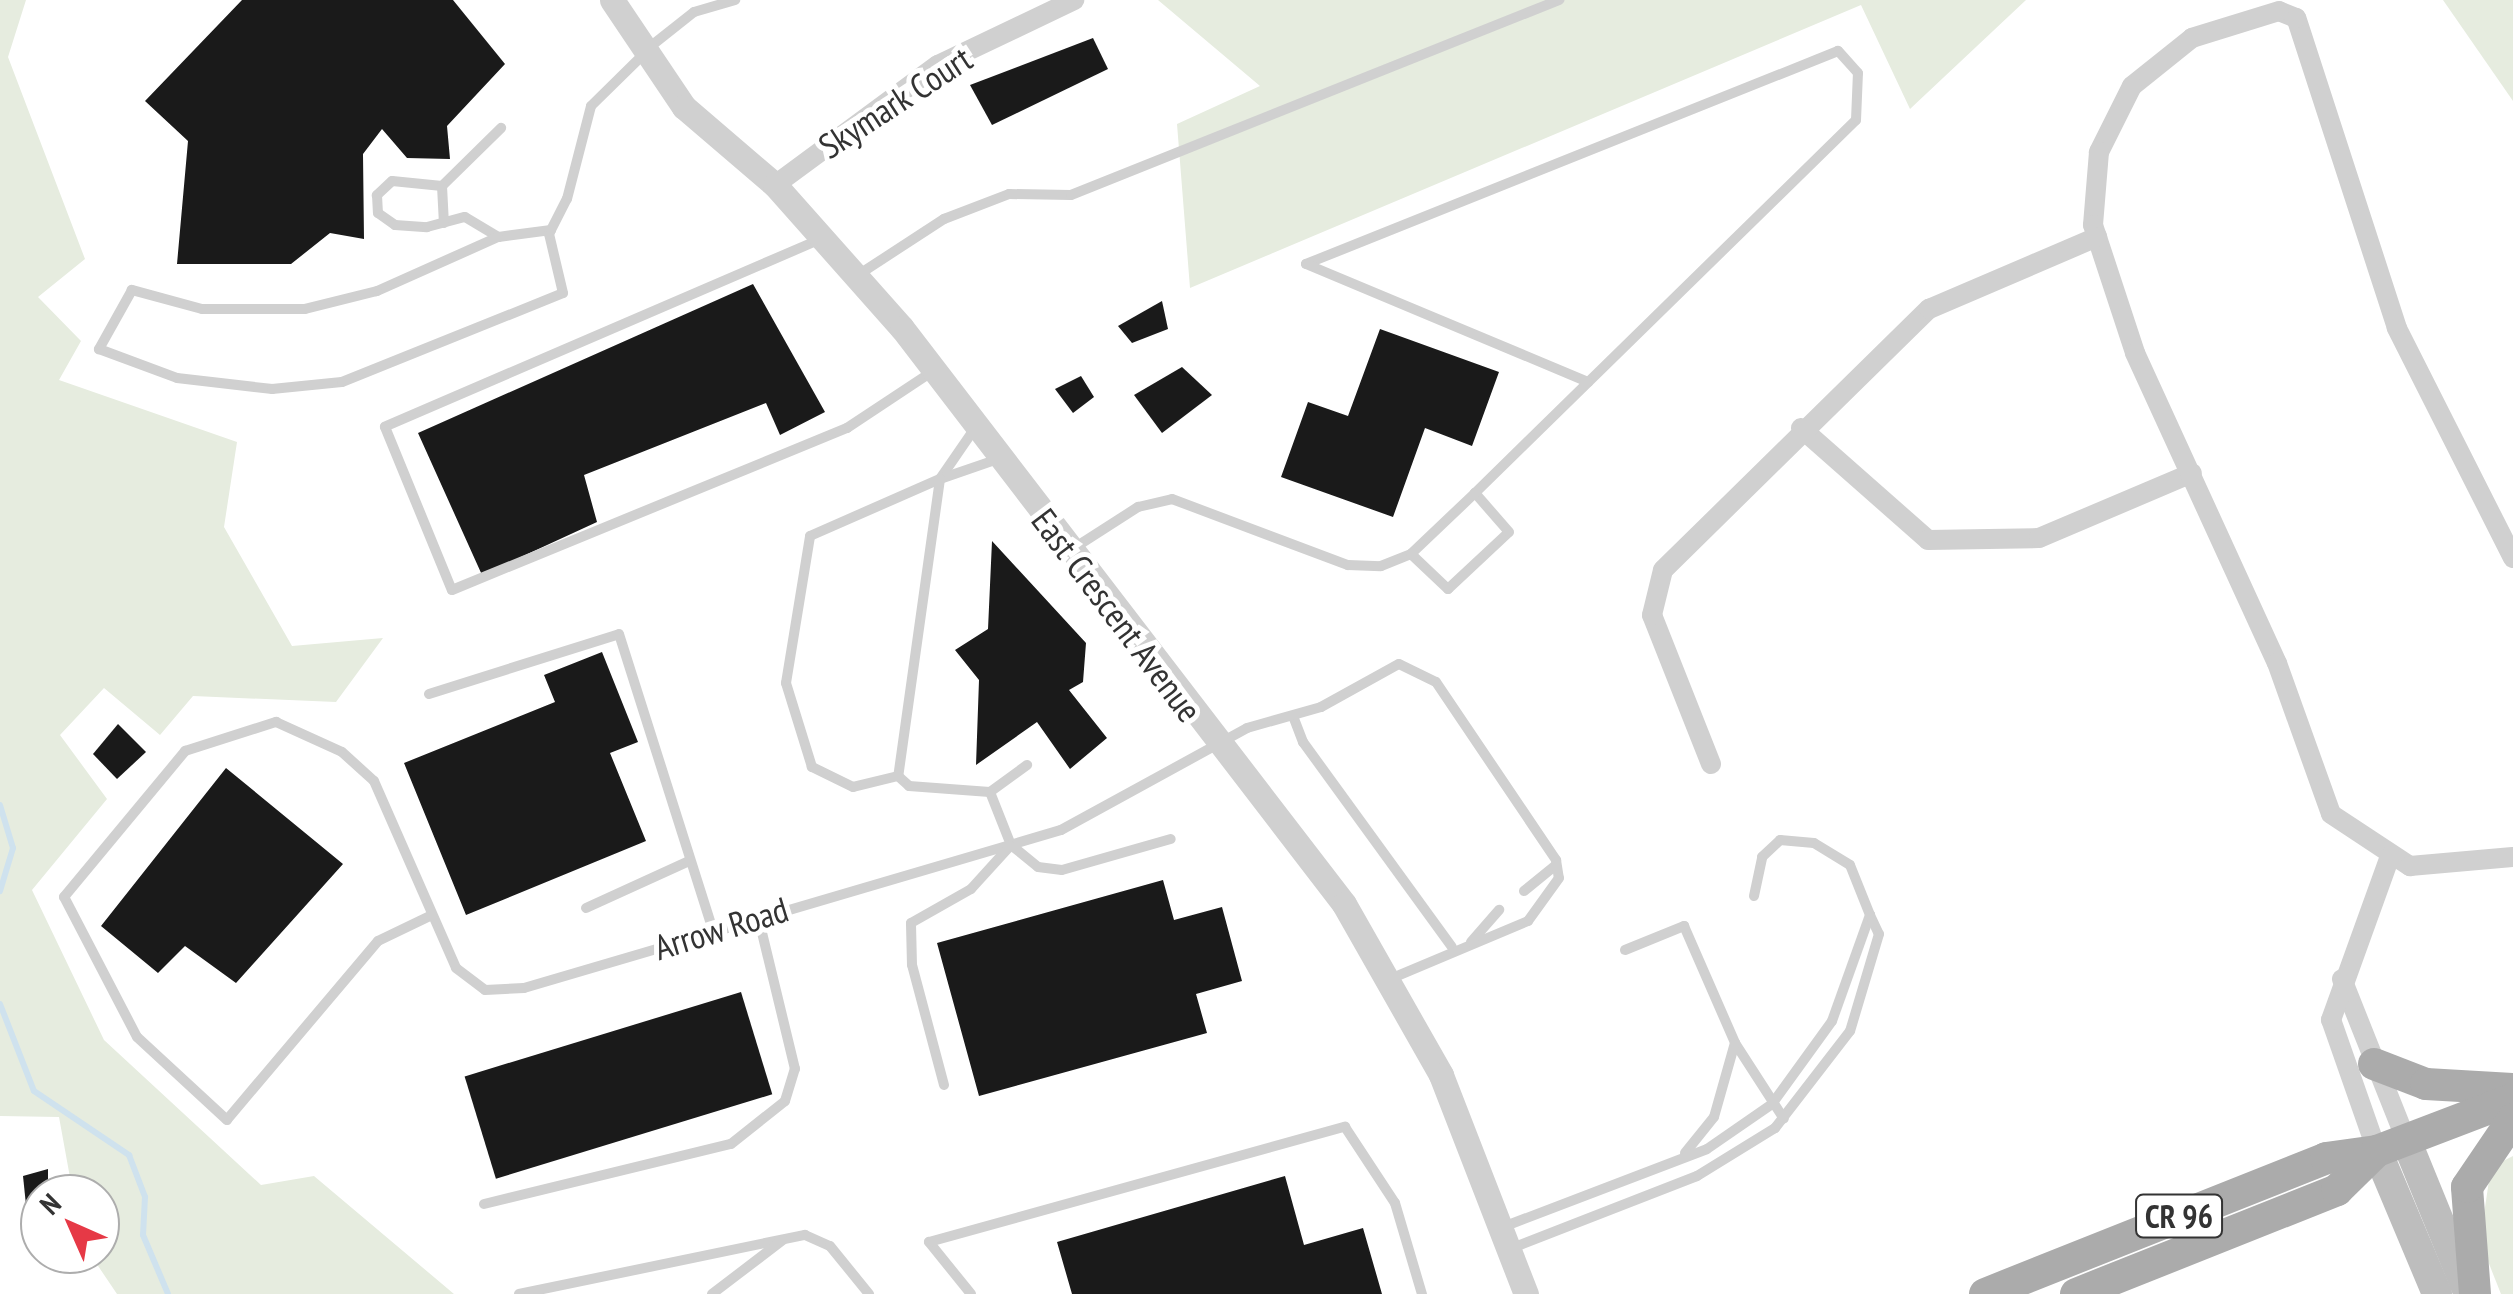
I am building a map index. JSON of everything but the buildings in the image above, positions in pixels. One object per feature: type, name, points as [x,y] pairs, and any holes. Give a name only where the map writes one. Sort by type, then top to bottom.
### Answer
[{"type":"main road","points":[[2374,1064],[2426,1084],[2513,1089]]},
{"type":"main road","name":"CR 96","points":[[1985,1294],[2326,1158],[2391,1146],[2513,1099]]},
{"type":"main road","points":[[2472,1294],[2467,1186],[2513,1118]]},
{"type":"main road","points":[[2391,1146],[2436,1294]]},
{"type":"main road","points":[[2391,1146],[2472,1294]]},
{"type":"main road","name":"CR 96","points":[[2076,1294],[2337,1190],[2391,1146]]},
{"type":"street","name":"East Crescent Avenue","points":[[612,0],[644,54],[684,107],[775,185],[934,370],[1213,744],[1344,904],[1390,979],[1441,1075],[1526,1294]]},
{"type":"street","name":"Skymark Court","points":[[775,185],[938,65],[1074,0]]},
{"type":"street","points":[[2513,558],[2397,328],[2292,6],[2192,38],[2132,86],[2099,152],[2096,237],[2135,353],[2277,662],[2331,814],[2390,856],[2452,868],[2513,857]]},
{"type":"street","points":[[1710,764],[1652,615],[1662,570],[1801,428],[1929,310],[2096,237]]},
{"type":"street","points":[[1801,428],[1928,540],[2039,538],[2192,473]]},
{"type":"street","points":[[2390,856],[2342,979],[2332,1034],[2391,1146]]},
{"type":"street","points":[[2342,979],[2374,1064],[2391,1146]]},
{"type":"lane","points":[[552,230],[498,237],[377,291],[305,309],[202,309],[132,290],[98,349],[177,378],[272,389],[342,382],[563,293],[552,230],[592,106],[694,12],[700,0]]},
{"type":"lane","points":[[694,12],[736,0]]},
{"type":"lane","points":[[857,276],[944,219],[1008,194],[1071,195],[1559,0]]},
{"type":"lane","points":[[1070,550],[1138,507],[1172,499],[1348,565],[1411,554],[1475,493],[1856,120],[1858,73],[1838,50],[1306,264],[1588,382]]},
{"type":"lane","points":[[444,223],[442,186],[502,128]]},
{"type":"lane","points":[[442,186],[392,181],[377,195],[378,213],[395,226],[444,223],[465,217],[498,237]]},
{"type":"lane","points":[[823,238],[385,427],[452,590],[847,428],[934,370]]},
{"type":"lane","points":[[898,776],[940,479],[976,427]]},
{"type":"lane","points":[[898,776],[853,787],[812,767],[786,683],[810,536],[940,479],[1000,458]]},
{"type":"lane","points":[[1411,554],[1448,590],[1485,555],[1509,532],[1475,493]]},
{"type":"lane","points":[[430,694],[619,634],[714,930]]},
{"type":"lane","name":"Arrow Road","points":[[432,915],[378,941],[227,1120],[136,1038],[64,896],[185,752],[276,722],[342,752],[374,781],[456,968],[486,990],[524,988],[758,916],[1011,845],[1118,807],[1213,744],[1293,716],[1377,670],[1422,668],[1556,865]]},
{"type":"lane","points":[[1293,716],[1303,742],[1452,946]]},
{"type":"lane","points":[[898,776],[909,786],[990,792],[1027,765]]},
{"type":"lane","points":[[990,792],[1011,845],[1038,867],[1062,870],[1171,839]]},
{"type":"lane","points":[[1504,1239],[1697,1176],[1784,1119],[1828,1069],[1869,987],[1880,934],[1850,865],[1814,842],[1780,840],[1762,857],[1754,896]]},
{"type":"lane","points":[[944,1086],[912,965],[911,923],[972,890],[1011,845]]},
{"type":"lane","points":[[586,908],[689,861]]},
{"type":"lane","points":[[1524,890],[1556,865]]},
{"type":"lane","points":[[1390,979],[1452,946],[1528,920],[1551,899],[1556,865]]},
{"type":"lane","points":[[1470,943],[1500,910]]},
{"type":"lane","points":[[1504,1239],[1678,1158],[1772,1104],[1832,1021],[1870,915]]},
{"type":"lane","points":[[484,1204],[731,1144],[785,1101],[795,1069],[758,916]]},
{"type":"lane","points":[[1625,950],[1684,926],[1734,1043],[1784,1119]]},
{"type":"lane","points":[[1678,1158],[1714,1116],[1734,1043]]},
{"type":"lane","points":[[972,1294],[930,1242],[1345,1128],[1395,1203],[1422,1294]]},
{"type":"lane","points":[[519,1294],[788,1237],[830,1246],[869,1294]]},
{"type":"lane","points":[[712,1294],[788,1237]]},
{"type":"shaded area","points":[[0,0],[26,0],[8,57],[85,259],[38,297],[81,341],[59,380],[237,442],[224,527],[292,646],[383,638],[336,702],[193,696],[160,735],[104,688],[60,735],[107,799],[32,890],[104,1040],[261,1185],[314,1176],[454,1294],[117,1294],[104,1274],[120,1274],[120,1174],[69,1174],[59,1117],[0,1116]]},
{"type":"shaded area","points":[[1158,0],[2026,0],[1910,109],[1861,5],[1190,288],[1177,124],[1260,86]]},
{"type":"shaded area","points":[[2443,0],[2513,0],[2513,101]]},
{"type":"shaded area","points":[[2513,1156],[2513,1294],[2501,1294],[2480,1241],[2491,1167]]},
{"type":"waterway","points":[[0,805],[13,848],[0,891]]},
{"type":"waterway","points":[[0,1004],[34,1091],[129,1155],[145,1197],[143,1235],[168,1294]]}]
